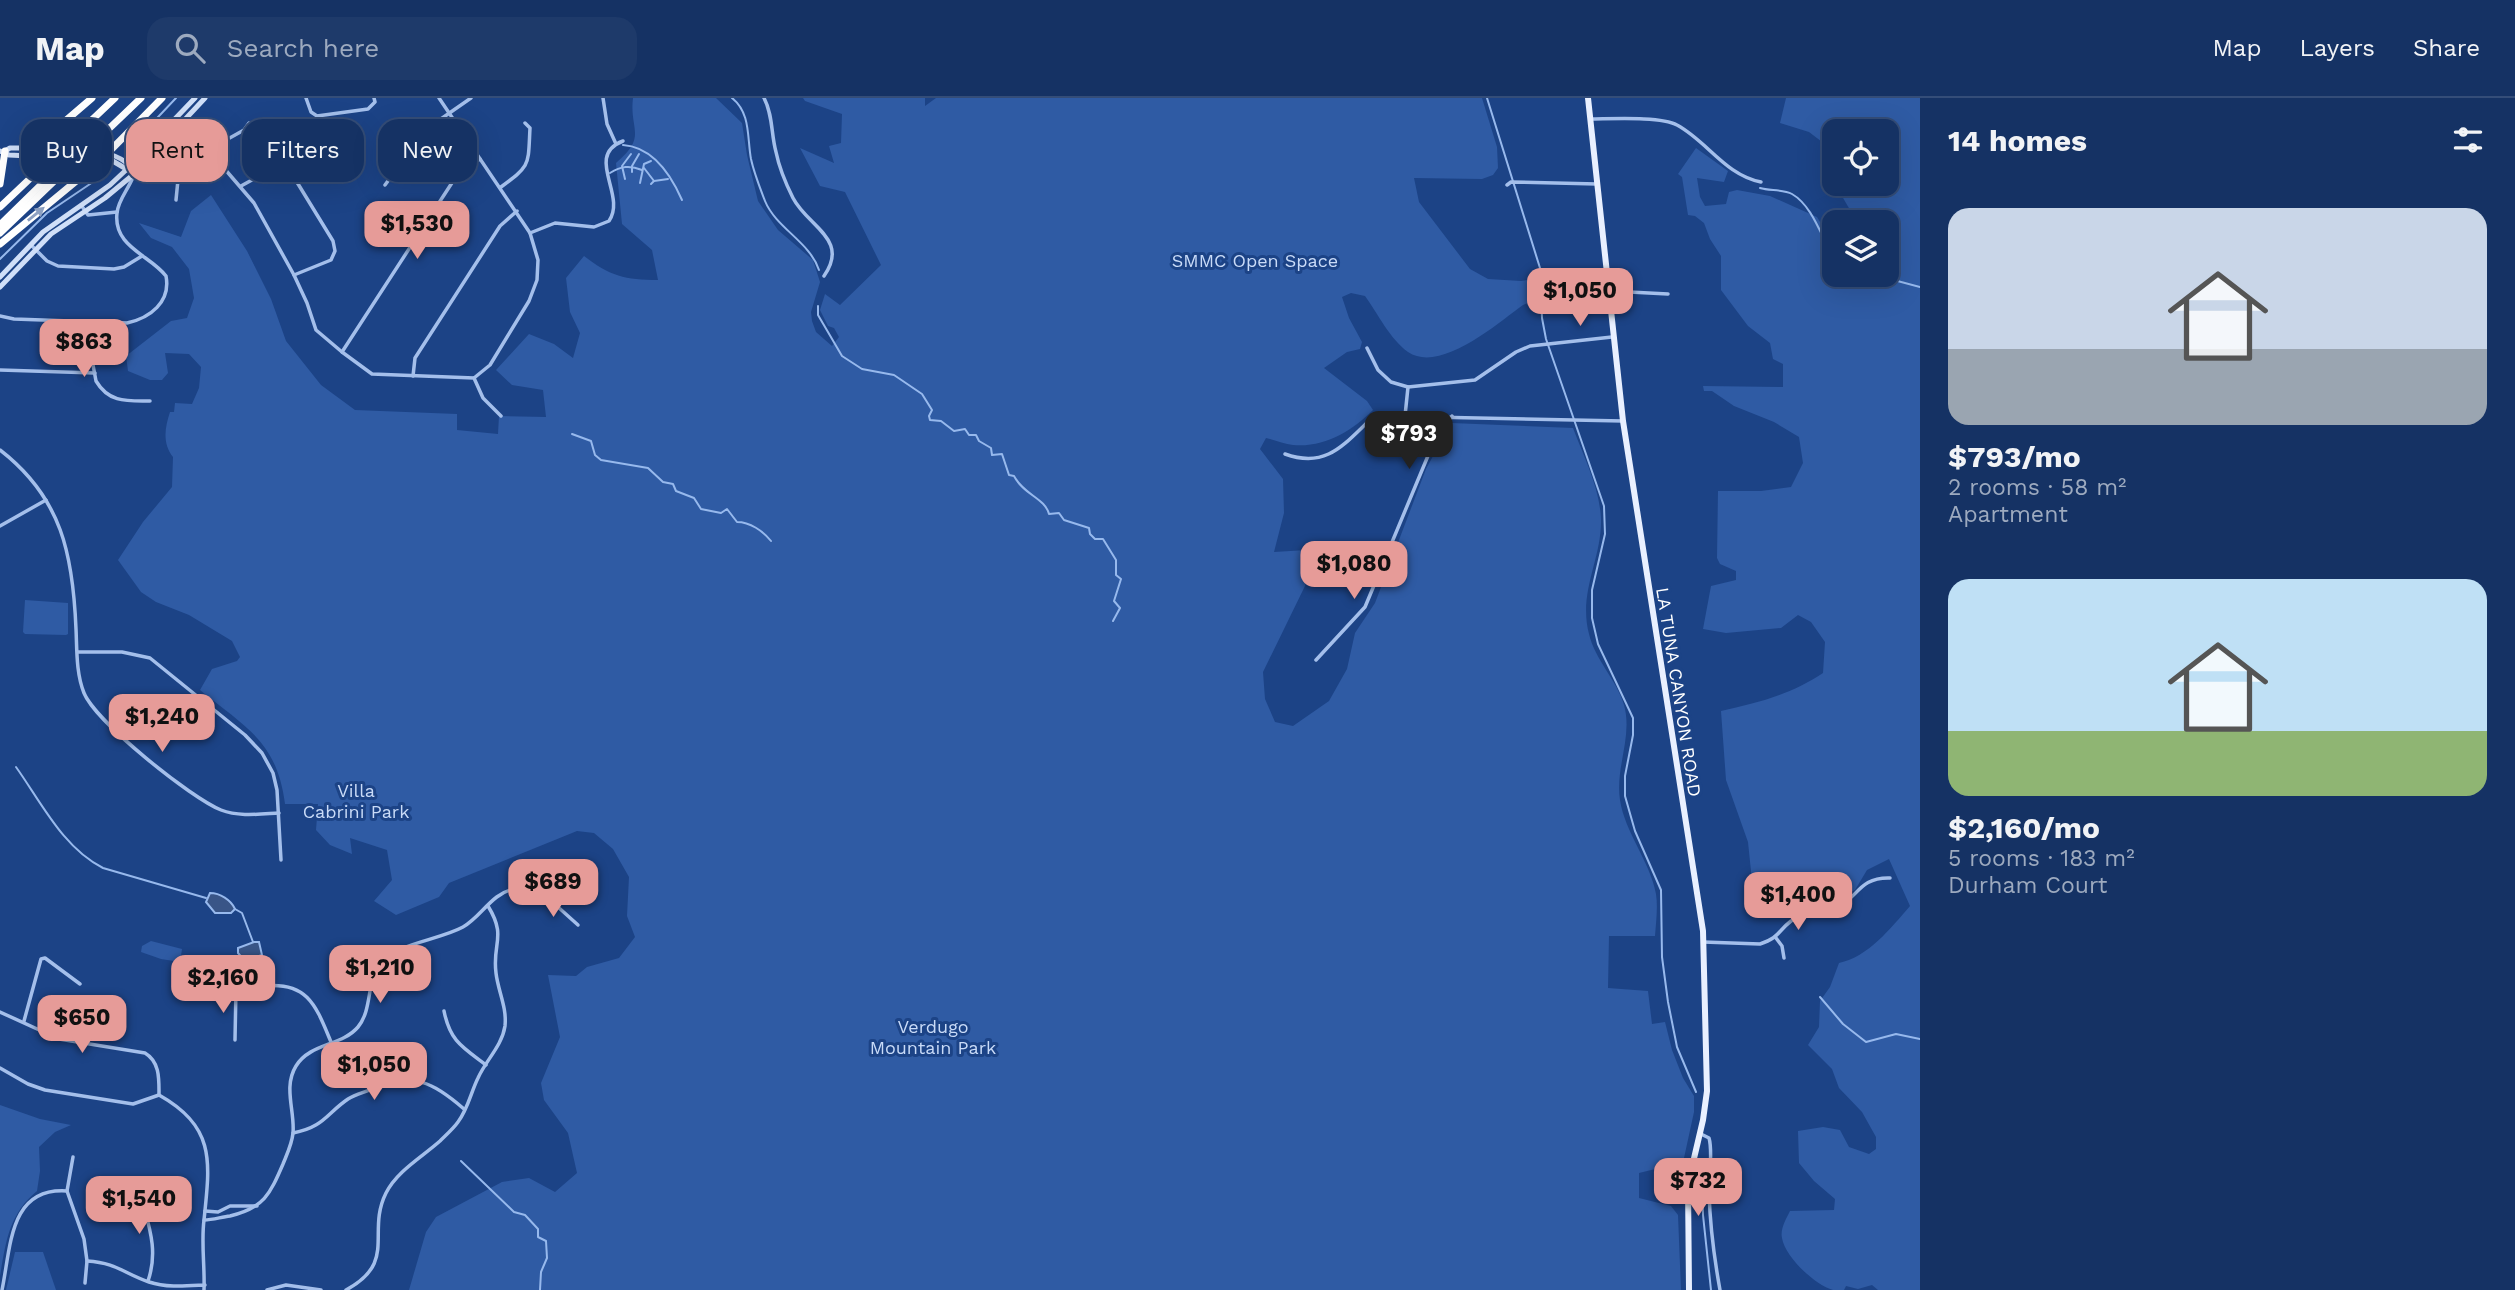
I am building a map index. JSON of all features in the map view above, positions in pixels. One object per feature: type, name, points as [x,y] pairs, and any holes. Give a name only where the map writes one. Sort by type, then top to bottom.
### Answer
[{"type":"highway","points":[[69,119],[92,98]]},
{"type":"highway","points":[[0,207],[115,98]]},
{"type":"highway","points":[[0,225],[65,170],[141,98]]},
{"type":"highway","points":[[112,153],[124,136],[162,98]]},
{"type":"highway","points":[[0,184],[2,151]]},
{"type":"highway","points":[[0,244],[75,182]]},
{"type":"highway","points":[[0,233],[48,183]]},
{"type":"main road","points":[[178,119],[195,98]]},
{"type":"main road","points":[[182,119],[205,98]]},
{"type":"main road","name":"LA TUNA CANYON ROAD","points":[[1588,98],[1623,421],[1703,942],[1707,1091],[1688,1184],[1689,1290]]},
{"type":"main road","points":[[124,136],[119,145],[126,162]]},
{"type":"main road","points":[[2,151],[21,148]]},
{"type":"main road","points":[[2,151],[9,155],[21,156]]},
{"type":"main road","points":[[112,156],[123,158]]},
{"type":"main road","points":[[112,161],[117,172],[112,181]]},
{"type":"main road","points":[[83,208],[126,170]]},
{"type":"main road","points":[[0,287],[50,227],[106,198],[126,181]]},
{"type":"main road","points":[[0,277],[33,248]]},
{"type":"street","points":[[306,98],[311,112],[317,116],[368,109],[375,102],[374,98]]},
{"type":"street","points":[[228,172],[254,203],[295,275],[316,330],[342,352],[372,374],[474,378],[490,365],[533,293],[538,260],[530,233],[517,211],[439,98]]},
{"type":"street","points":[[385,185],[425,130],[471,98]]},
{"type":"street","points":[[603,98],[607,124],[616,144]]},
{"type":"street","points":[[764,98],[771,115],[776,152],[788,187],[795,202],[829,240],[833,251],[831,267],[824,276]]},
{"type":"street","points":[[1590,119],[1675,123],[1718,160],[1752,180],[1761,182]]},
{"type":"street","points":[[500,187],[524,170],[528,159],[530,128],[525,123]]},
{"type":"street","points":[[530,233],[555,223],[594,227],[609,221],[615,201],[605,165],[608,154],[616,144],[623,141]]},
{"type":"street","points":[[342,352],[459,172],[481,159]]},
{"type":"street","points":[[0,316],[85,322],[134,321],[162,302],[166,293],[166,276],[160,268],[123,239],[118,226],[117,212],[130,182]]},
{"type":"street","points":[[176,200],[177,182]]},
{"type":"street","points":[[241,186],[248,182]]},
{"type":"street","points":[[295,275],[331,260],[335,251],[332,241],[297,182]]},
{"type":"street","points":[[1511,183],[1597,184]]},
{"type":"street","points":[[83,208],[92,215],[117,212]]},
{"type":"street","points":[[412,376],[415,358],[500,226],[517,211]]},
{"type":"street","points":[[33,248],[47,261],[58,266],[102,269],[124,267],[142,256]]},
{"type":"street","points":[[1608,291],[1668,294]]},
{"type":"street","points":[[85,322],[100,388],[114,399],[150,401]]},
{"type":"street","points":[[1367,348],[1377,370],[1391,382],[1408,387],[1475,380],[1516,352],[1530,346],[1612,337]]},
{"type":"street","points":[[0,370],[95,373]]},
{"type":"street","points":[[474,378],[483,398],[502,416]]},
{"type":"street","points":[[1405,416],[1408,387]]},
{"type":"street","points":[[1315,660],[1365,607],[1430,451],[1452,416]]},
{"type":"street","points":[[1285,454],[1310,460],[1331,453],[1373,417],[1452,416],[1623,421]]},
{"type":"street","points":[[0,450],[28,474],[59,523],[71,562],[80,681],[92,708],[120,736],[205,802],[230,813],[279,813]]},
{"type":"street","points":[[0,526],[46,500]]},
{"type":"street","points":[[77,652],[122,652],[150,658],[245,735],[262,753],[273,773],[279,813],[281,860]]},
{"type":"street","points":[[1703,942],[1760,944],[1776,938],[1790,922],[1834,910],[1869,880],[1890,878]]},
{"type":"street","points":[[204,1220],[245,1212],[265,1199],[279,1172],[293,1133],[290,1098],[296,1066],[308,1053],[355,1030],[364,1018],[378,966],[388,956],[465,926],[500,896],[515,889],[553,895],[585,880]]},
{"type":"street","points":[[553,895],[558,907],[578,925]]},
{"type":"street","points":[[346,1290],[361,1282],[373,1269],[378,1253],[379,1211],[386,1191],[401,1173],[459,1121],[478,1076],[502,1036],[505,1014],[495,965],[499,930],[488,905]]},
{"type":"street","points":[[1776,938],[1782,946],[1784,958]]},
{"type":"street","points":[[359,954],[378,966]]},
{"type":"street","points":[[24,1021],[41,959],[45,958],[80,984]]},
{"type":"street","points":[[235,1040],[236,990],[239,987],[280,984],[298,989],[314,1003],[331,1042]]},
{"type":"street","points":[[444,1011],[452,1036],[459,1045],[486,1065]]},
{"type":"street","points":[[0,1012],[59,1039],[145,1053],[156,1064],[159,1094],[186,1114],[204,1141],[209,1175],[204,1220],[204,1288],[148,1282],[113,1264],[87,1261]]},
{"type":"street","points":[[0,1068],[45,1090],[133,1104],[159,1094]]},
{"type":"street","points":[[293,1133],[309,1130],[323,1122],[349,1098],[394,1081],[411,1079],[428,1084],[465,1110]]},
{"type":"street","points":[[1699,1133],[1709,1138],[1711,1144],[1711,1230],[1720,1290]]},
{"type":"street","points":[[73,1157],[68,1191],[84,1240],[87,1261],[85,1283]]},
{"type":"street","points":[[2,1290],[16,1220],[23,1208],[43,1193],[54,1190],[68,1191]]},
{"type":"street","points":[[140,1192],[155,1253],[148,1282]]},
{"type":"street","points":[[205,1211],[218,1212],[230,1206],[258,1206]]},
{"type":"street","points":[[267,1290],[286,1285],[321,1290]]},
{"type":"green space","name":"Verdugo Mountain Park","points":[[633,98],[716,98],[742,123],[758,201],[778,230],[813,260],[820,282],[811,312],[812,321],[816,332],[832,346],[839,337],[834,328],[828,326],[820,310],[825,294],[840,305],[881,265],[845,192],[820,186],[800,148],[834,163],[829,146],[841,143],[842,114],[803,98],[925,98],[925,106],[936,98],[1482,98],[1497,147],[1498,168],[1493,175],[1482,179],[1414,178],[1419,202],[1470,269],[1488,279],[1535,279],[1536,300],[1523,305],[1484,334],[1452,352],[1421,357],[1408,352],[1396,340],[1365,296],[1351,293],[1342,297],[1349,318],[1362,342],[1360,349],[1347,352],[1324,368],[1367,401],[1373,410],[1347,431],[1326,441],[1293,445],[1266,438],[1260,449],[1283,479],[1284,513],[1274,552],[1323,549],[1263,672],[1265,699],[1275,722],[1293,726],[1329,701],[1347,669],[1355,633],[1375,603],[1426,469],[1451,423],[1573,428],[1595,485],[1601,519],[1598,548],[1588,590],[1586,619],[1596,653],[1624,705],[1626,729],[1620,800],[1627,824],[1649,870],[1657,899],[1655,936],[1609,936],[1608,988],[1648,991],[1652,1024],[1665,1022],[1672,1050],[1683,1078],[1694,1096],[1694,1112],[1684,1158],[1676,1164],[1639,1173],[1639,1198],[1671,1206],[1678,1215],[1681,1290],[409,1290],[426,1232],[436,1217],[502,1182],[529,1178],[555,1192],[577,1173],[568,1133],[544,1100],[541,1083],[560,1037],[548,975],[576,976],[587,967],[619,958],[635,937],[627,916],[629,877],[613,849],[594,833],[577,831],[449,883],[439,897],[396,915],[374,901],[392,880],[387,850],[350,838],[352,854],[330,845],[316,830],[318,804],[285,804],[275,765],[266,750],[245,726],[200,690],[212,669],[237,661],[240,657],[232,641],[189,615],[156,602],[141,592],[118,560],[143,522],[172,487],[173,457],[166,441],[167,423],[170,412],[174,412],[175,403],[192,404],[199,388],[201,367],[189,354],[165,353],[168,373],[162,380],[150,380],[128,371],[126,356],[171,321],[187,318],[194,298],[189,269],[172,247],[151,238],[139,223],[181,237],[191,211],[211,195],[247,251],[271,299],[286,341],[321,385],[355,410],[457,414],[457,430],[498,434],[499,416],[546,417],[543,390],[512,385],[496,370],[529,334],[554,344],[573,358],[580,333],[570,312],[566,278],[584,256],[618,275],[658,280],[652,250],[622,224],[616,163],[632,146],[634,139]]},
{"type":"green space","points":[[1786,98],[1920,98],[1920,1290],[1878,1290],[1872,1285],[1858,1289],[1846,1286],[1844,1290],[1833,1290],[1802,1269],[1784,1245],[1782,1231],[1790,1211],[1834,1210],[1835,1199],[1814,1181],[1799,1163],[1798,1131],[1823,1127],[1840,1130],[1849,1147],[1869,1154],[1876,1149],[1876,1137],[1862,1112],[1839,1088],[1832,1069],[1808,1045],[1819,1027],[1820,1001],[1830,987],[1839,963],[1860,955],[1869,948],[1910,906],[1889,859],[1867,870],[1855,890],[1808,911],[1778,908],[1755,910],[1748,842],[1726,780],[1721,711],[1787,692],[1823,673],[1825,642],[1811,622],[1798,615],[1781,628],[1726,633],[1703,629],[1711,586],[1736,580],[1736,571],[1720,564],[1717,558],[1718,491],[1761,491],[1791,487],[1803,463],[1799,437],[1774,422],[1734,406],[1712,391],[1704,391],[1703,386],[1783,387],[1783,364],[1773,359],[1770,343],[1748,326],[1721,290],[1721,256],[1704,223],[1695,216],[1688,215],[1682,177],[1678,174],[1696,148],[1728,171],[1724,182],[1697,178],[1700,197],[1705,206],[1726,204],[1729,192],[1737,190],[1770,196],[1817,217],[1822,225],[1822,287],[1899,287],[1899,210],[1850,210],[1842,196],[1899,196],[1899,119],[1822,119],[1822,142],[1809,132],[1780,123]]},
{"type":"green space","points":[[25,600],[68,603],[68,634],[25,634]]},
{"type":"green space","points":[[151,941],[182,949],[180,962],[141,952],[142,946]]},
{"type":"green space","points":[[0,1105],[40,1119],[71,1125],[55,1132],[39,1147],[37,1191],[20,1209],[10,1229],[0,1276]]},
{"type":"green space","points":[[15,1252],[43,1252],[56,1290],[6,1290]]},
{"type":"shaded area","points":[[210,893],[225,898],[235,909],[231,913],[215,913],[206,902]]},
{"type":"shaded area","points":[[259,942],[262,955],[245,961],[238,953],[238,948]]},
{"type":"waterway","points":[[125,152],[176,98]]},
{"type":"waterway","points":[[732,98],[745,118],[752,164],[770,211],[808,251],[819,270]]},
{"type":"waterway","points":[[1487,98],[1540,268],[1542,318],[1546,339],[1604,506],[1605,534],[1592,590],[1592,618],[1598,644],[1633,718],[1625,796],[1635,831],[1661,890],[1662,957],[1668,1002],[1677,1047],[1696,1092]]},
{"type":"waterway","points":[[623,145],[643,151],[660,164],[682,200]]},
{"type":"waterway","points":[[625,179],[622,166],[631,154]]},
{"type":"waterway","points":[[632,172],[632,166],[639,154]]},
{"type":"waterway","points":[[640,183],[644,164],[651,161]]},
{"type":"waterway","points":[[610,173],[626,167],[642,170]]},
{"type":"waterway","points":[[644,168],[654,181]]},
{"type":"waterway","points":[[651,184],[668,179]]},
{"type":"waterway","points":[[0,259],[47,213],[92,182]]},
{"type":"waterway","points":[[1760,188],[1788,192],[1799,199],[1806,206],[1822,236]]},
{"type":"waterway","points":[[1899,281],[1920,287]]},
{"type":"waterway","points":[[818,306],[818,315],[842,356],[862,369],[894,375],[922,394],[932,410],[930,420],[941,421],[954,431],[965,429],[969,435],[976,435],[979,441],[991,448],[992,455],[1002,454],[1009,475],[1014,476],[1023,488],[1043,504],[1049,514],[1059,513],[1064,520],[1089,528],[1095,539],[1103,539],[1116,560],[1116,575],[1121,579],[1114,601],[1120,608],[1113,621]]},
{"type":"waterway","points":[[572,434],[591,441],[595,455],[601,460],[648,468],[663,482],[673,484],[676,491],[694,498],[701,509],[721,513],[727,509],[737,522],[756,528],[771,541]]},
{"type":"waterway","points":[[16,767],[64,836],[89,859],[103,868],[206,898]]},
{"type":"waterway","points":[[235,909],[242,913],[253,942]]},
{"type":"waterway","points":[[1820,997],[1843,1024],[1866,1042],[1896,1034],[1920,1039]]},
{"type":"waterway","points":[[1702,1160],[1703,1215],[1711,1290]]},
{"type":"waterway","points":[[461,1161],[514,1212],[525,1215],[538,1229],[538,1237],[546,1241],[547,1258],[541,1272],[540,1290]]},
{"type":"park label","name":"SMMC Open Space","points":[[1255,260]]},
{"type":"park label","name":"Villa Cabrini Park","points":[[356,800]]}]
